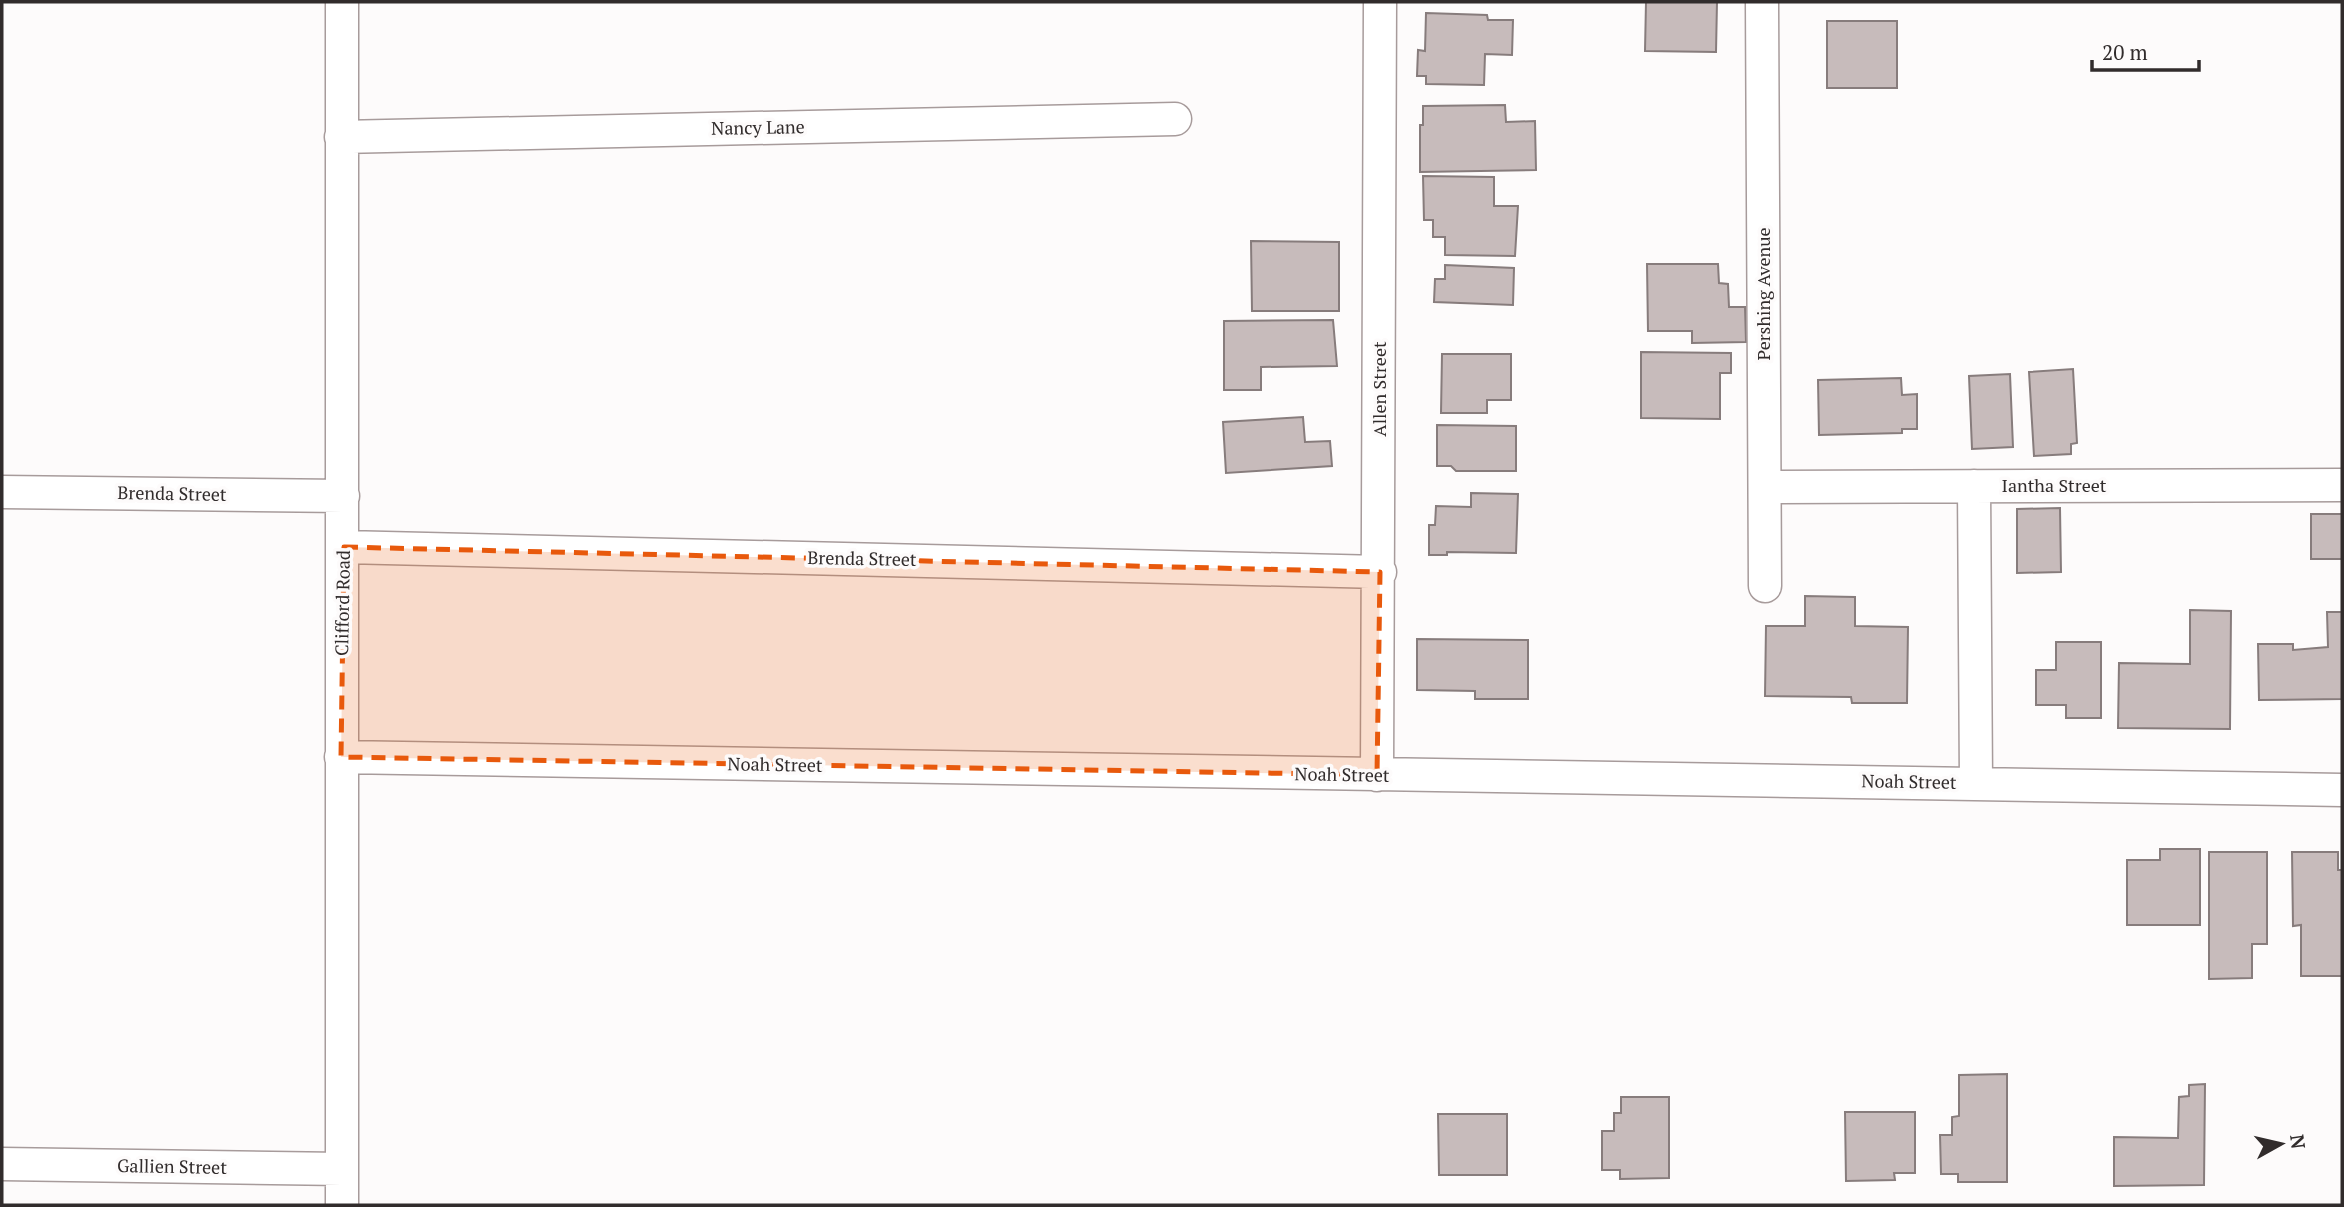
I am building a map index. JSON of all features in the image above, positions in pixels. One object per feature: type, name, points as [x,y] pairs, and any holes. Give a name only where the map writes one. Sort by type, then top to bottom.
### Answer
[{"type":"street","name":"Clifford Road","points":[[342,2],[342,1205]]},
{"type":"street","name":"Allen Street","points":[[1377,775],[1380,572],[1380,2]]},
{"type":"street","name":"Pershing Avenue","points":[[1762,2],[1765,586]]},
{"type":"street","name":"Nancy Lane","points":[[341,137],[1175,119]]},
{"type":"street","name":"Iantha Street","points":[[1765,487],[2342,485]]},
{"type":"street","points":[[1974,486],[1976,783]]},
{"type":"street","name":"Brenda Street","points":[[2,492],[343,496]]},
{"type":"street","name":"Brenda Street","points":[[344,547],[1380,572]]},
{"type":"street","name":"Noah Street","points":[[341,757],[2342,790]]},
{"type":"street","name":"Gallien Street","points":[[2,1164],[342,1169]]},
{"type":"highlighted area","points":[[344,547],[1380,572],[1377,775],[341,757]]},
{"type":"building","points":[[1646,2],[1717,2],[1716,52],[1645,51]]},
{"type":"building","points":[[1426,13],[1487,15],[1488,20],[1513,20],[1512,55],[1485,54],[1484,85],[1426,84],[1426,76],[1417,76],[1418,50],[1425,51]]},
{"type":"building","points":[[1827,21],[1897,21],[1897,88],[1827,88]]},
{"type":"building","points":[[1505,105],[1506,122],[1535,121],[1536,170],[1420,172],[1420,125],[1423,125],[1423,106]]},
{"type":"building","points":[[1423,176],[1494,177],[1494,206],[1518,206],[1515,256],[1445,255],[1445,237],[1433,237],[1433,220],[1424,220]]},
{"type":"building","points":[[1251,241],[1339,242],[1339,311],[1252,311]]},
{"type":"building","points":[[1647,264],[1718,264],[1719,283],[1728,284],[1729,307],[1745,307],[1746,342],[1692,343],[1692,331],[1648,331]]},
{"type":"building","points":[[1445,265],[1514,268],[1513,305],[1434,302],[1435,279],[1445,279]]},
{"type":"building","points":[[1333,320],[1337,366],[1261,367],[1261,390],[1224,390],[1224,321]]},
{"type":"building","points":[[1641,352],[1731,353],[1731,373],[1720,373],[1720,419],[1641,418]]},
{"type":"building","points":[[1442,354],[1511,354],[1511,400],[1487,400],[1487,413],[1441,413]]},
{"type":"building","points":[[2073,369],[2077,443],[2071,444],[2071,454],[2034,456],[2029,372]]},
{"type":"building","points":[[2010,374],[2013,447],[1972,449],[1969,376]]},
{"type":"building","points":[[1901,378],[1902,395],[1917,394],[1917,429],[1902,429],[1902,433],[1819,435],[1818,380]]},
{"type":"building","points":[[1303,417],[1305,442],[1330,441],[1332,466],[1226,473],[1223,422]]},
{"type":"building","points":[[1437,425],[1516,426],[1516,471],[1456,471],[1451,466],[1437,466]]},
{"type":"building","points":[[1471,493],[1518,494],[1516,553],[1447,552],[1447,555],[1429,555],[1429,525],[1435,525],[1436,506],[1471,507]]},
{"type":"building","points":[[2060,508],[2061,572],[2017,573],[2017,509]]},
{"type":"building","points":[[2311,514],[2342,514],[2342,559],[2311,559]]},
{"type":"building","points":[[1805,596],[1855,597],[1855,626],[1908,627],[1907,703],[1852,703],[1851,697],[1765,696],[1766,626],[1805,626]]},
{"type":"building","points":[[2190,610],[2231,611],[2230,729],[2118,728],[2119,663],[2190,664]]},
{"type":"building","points":[[2327,612],[2342,612],[2342,699],[2259,700],[2258,644],[2293,644],[2293,650],[2328,647]]},
{"type":"building","points":[[1417,639],[1528,640],[1528,699],[1475,699],[1475,691],[1417,690]]},
{"type":"building","points":[[2056,642],[2101,642],[2101,718],[2066,718],[2066,705],[2036,705],[2036,670],[2056,670]]},
{"type":"building","points":[[2160,849],[2200,849],[2200,925],[2127,925],[2127,860],[2160,860]]},
{"type":"building","points":[[2209,852],[2267,852],[2267,944],[2252,944],[2252,978],[2209,979]]},
{"type":"building","points":[[2292,852],[2338,852],[2338,870],[2342,870],[2342,976],[2301,976],[2301,925],[2293,926]]},
{"type":"building","points":[[2007,1074],[2007,1182],[1958,1182],[1958,1174],[1941,1174],[1940,1135],[1952,1135],[1952,1117],[1959,1116],[1959,1075]]},
{"type":"building","points":[[2205,1084],[2204,1185],[2114,1186],[2114,1137],[2178,1138],[2179,1097],[2189,1096],[2189,1085]]},
{"type":"building","points":[[1621,1097],[1669,1097],[1669,1178],[1620,1179],[1620,1170],[1602,1170],[1602,1131],[1614,1131],[1614,1113],[1621,1113]]},
{"type":"building","points":[[1845,1112],[1915,1112],[1915,1173],[1894,1173],[1895,1180],[1846,1181]]},
{"type":"building","points":[[1438,1114],[1507,1114],[1507,1175],[1439,1175]]}]
